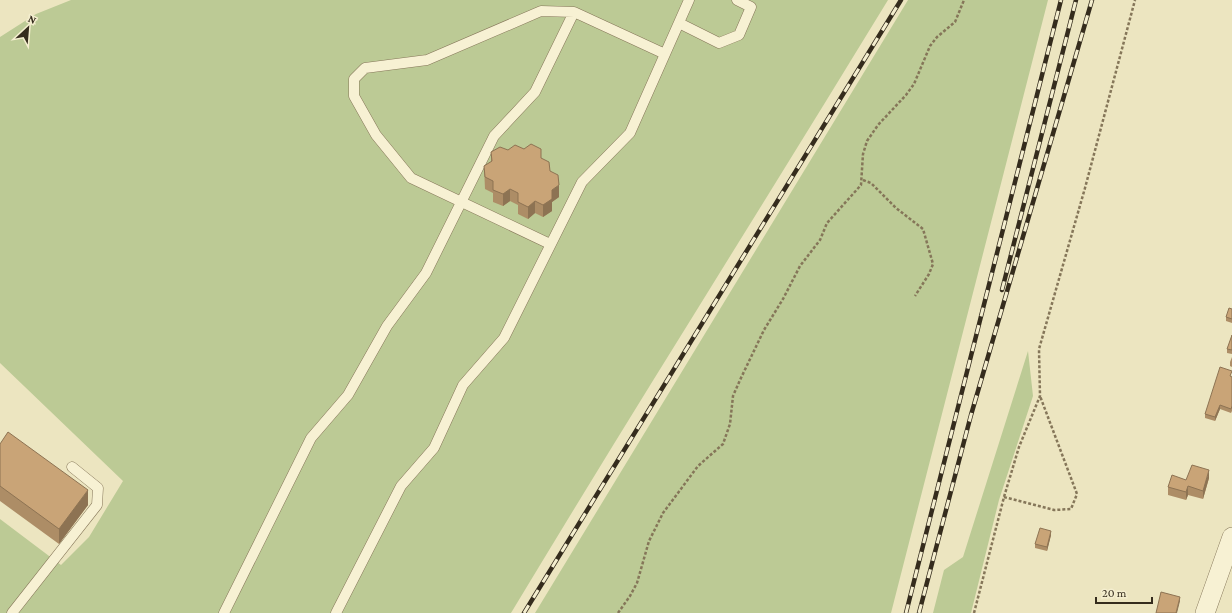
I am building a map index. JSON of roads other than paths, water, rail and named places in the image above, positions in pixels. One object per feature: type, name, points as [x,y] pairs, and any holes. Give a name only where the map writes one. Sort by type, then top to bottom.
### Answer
[{"type":"street","points":[[1205,613],[1232,538]]},
{"type":"lane","points":[[336,613],[400,486],[434,448],[463,385],[504,338],[582,182],[630,133],[690,0]]},
{"type":"lane","points":[[679,23],[719,43],[739,35],[751,7],[737,0]]},
{"type":"lane","points":[[550,244],[411,178],[376,136],[354,96],[354,79],[365,68],[427,60],[542,11],[574,12],[665,54]]},
{"type":"lane","points":[[224,613],[311,438],[348,395],[387,326],[426,272],[494,136],[535,92],[574,12]]},
{"type":"lane","points":[[12,613],[97,505],[98,488],[72,467]]},
{"type":"railway","points":[[524,613],[901,0]]},
{"type":"railway","points":[[906,613],[1061,0]]},
{"type":"railway","points":[[1002,290],[1076,0]]},
{"type":"railway","points":[[919,613],[971,415],[1092,0]]}]
